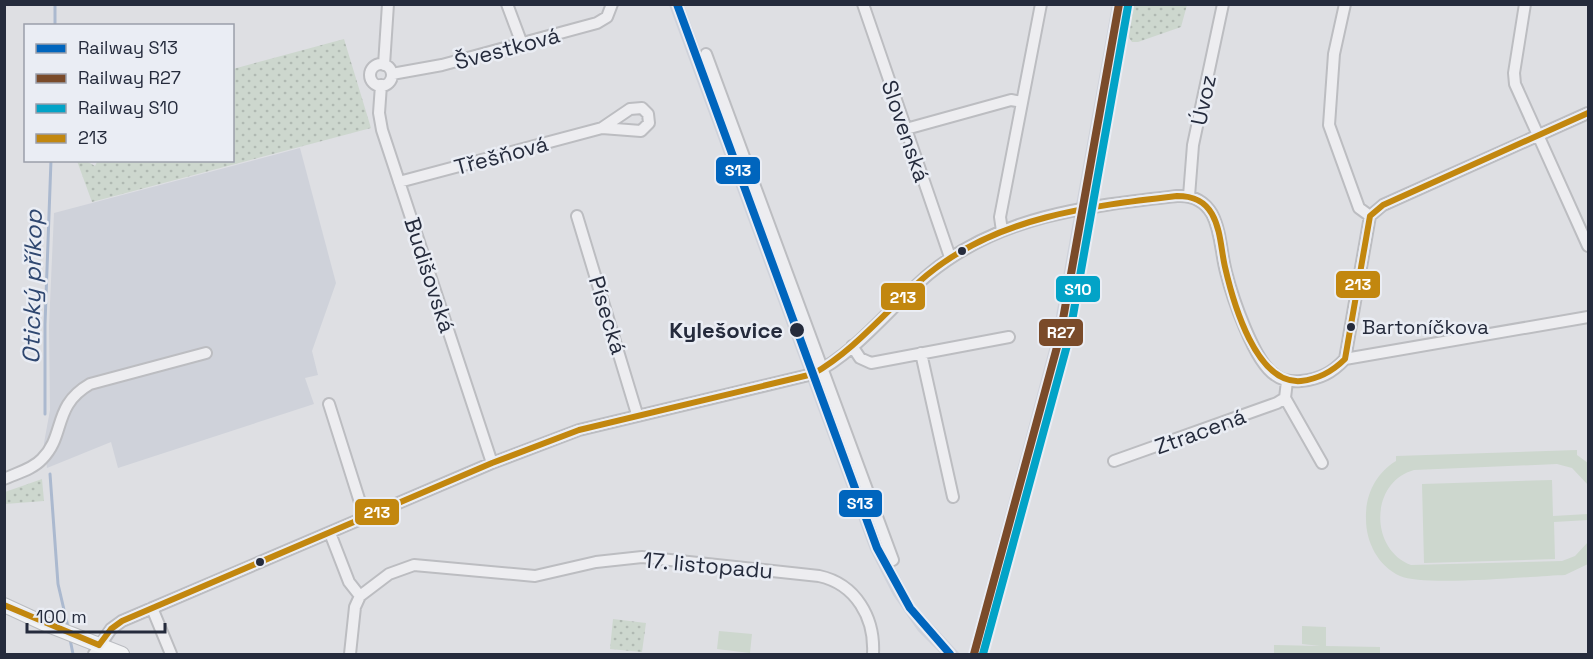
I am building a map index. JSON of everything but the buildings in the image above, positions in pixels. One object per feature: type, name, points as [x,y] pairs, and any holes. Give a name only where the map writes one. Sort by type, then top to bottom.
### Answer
[{"type":"main road","points":[[4,605],[76,637],[96,650],[122,654]]},
{"type":"street","points":[[384,64],[375,66],[371,74],[374,82],[381,85],[389,82],[392,74],[384,64],[388,4]]},
{"type":"street","points":[[507,4],[522,44]]},
{"type":"street","name":"Švestková","points":[[392,74],[432,68],[597,23],[607,17],[612,4]]},
{"type":"street","name":"Slovenská","points":[[863,4],[950,257]]},
{"type":"street","points":[[1002,231],[1000,217],[1041,4]]},
{"type":"street","name":"Úvoz","points":[[1189,196],[1193,145],[1223,4]]},
{"type":"street","points":[[1345,4],[1334,54],[1329,125],[1359,207],[1370,216]]},
{"type":"street","points":[[1525,4],[1515,84],[1540,135],[1588,246]]},
{"type":"street","points":[[706,54],[893,560]]},
{"type":"street","name":"Budišovská","points":[[381,85],[379,118],[492,463]]},
{"type":"street","points":[[906,129],[1011,100],[1022,102]]},
{"type":"street","points":[[1345,359],[1370,216],[1383,205],[1588,113]]},
{"type":"street","name":"Třešňová","points":[[399,182],[602,128]]},
{"type":"street","points":[[96,650],[115,625],[152,608],[492,463],[579,429],[637,414],[791,381],[823,369],[852,346],[899,300],[950,257],[1002,231],[1072,209],[1189,196],[1203,202],[1211,212],[1233,297],[1254,346],[1272,374],[1287,381],[1324,376],[1345,359],[1588,317]]},
{"type":"street","name":"Písecká","points":[[577,216],[637,414]]},
{"type":"street","points":[[852,346],[860,358],[871,363],[1008,337]]},
{"type":"street","points":[[4,479],[35,465],[45,456],[63,412],[81,389],[90,384],[206,353]]},
{"type":"street","points":[[921,353],[953,497]]},
{"type":"street","points":[[1287,381],[1285,398],[1322,463]]},
{"type":"street","name":"Ztracená","points":[[1114,461],[1277,403],[1285,398]]},
{"type":"street","points":[[329,404],[365,518]]},
{"type":"street","points":[[330,533],[349,582],[360,596],[355,607],[350,654]]},
{"type":"street","name":"17. listopadu","points":[[360,596],[389,574],[414,565],[535,576],[596,562],[642,557],[664,558],[819,576],[834,581],[854,596],[866,614],[871,627],[873,654]]},
{"type":"street","points":[[152,608],[171,654]]},
{"type":"shaded area","points":[[1129,4],[1187,5],[1181,27],[1132,42],[1127,35]]},
{"type":"shaded area","points":[[669,5],[684,5],[883,545],[915,605],[960,654],[941,654],[918,631],[893,595],[870,550]]},
{"type":"shaded area","points":[[1112,5],[1125,5],[1066,341],[982,654],[968,654],[1052,338]]},
{"type":"shaded area","points":[[344,39],[371,128],[92,202],[77,162],[88,162],[95,166],[97,162],[234,162],[234,69]]},
{"type":"shaded area","points":[[300,148],[336,283],[312,351],[318,375],[305,378],[314,404],[118,468],[111,442],[47,468],[44,443],[50,410],[49,326],[54,213]]},
{"type":"shaded area","points":[[1577,450],[1577,455],[1588,463],[1588,485],[1572,468],[1557,464],[1414,470],[1400,477],[1389,488],[1380,516],[1382,531],[1388,545],[1397,557],[1411,565],[1562,561],[1575,556],[1588,542],[1588,564],[1565,575],[1454,581],[1413,579],[1392,572],[1380,560],[1371,545],[1367,528],[1367,502],[1377,478],[1396,461],[1396,456]]},
{"type":"shaded area","points":[[42,479],[44,501],[5,504],[5,492]]},
{"type":"shaded area","points":[[1552,480],[1553,516],[1588,514],[1588,520],[1554,522],[1555,559],[1424,563],[1422,484]]},
{"type":"shaded area","points":[[613,619],[646,623],[642,652],[610,649]]},
{"type":"shaded area","points":[[1302,626],[1326,627],[1326,646],[1380,647],[1380,654],[1274,654],[1274,645],[1320,646],[1302,644]]},
{"type":"shaded area","points":[[719,631],[752,634],[750,653],[717,649]]},
{"type":"waterway","name":"Otický příkop","points":[[55,4],[55,24]]},
{"type":"waterway","name":"Otický příkop","points":[[45,414],[45,324],[51,162]]},
{"type":"waterway","name":"Otický příkop","points":[[50,474],[58,584],[68,627]]},
{"type":"waterway","name":"Otický příkop","points":[[70,639],[73,654]]},
{"type":"rail line","name":"S13","points":[[677,4],[877,548],[910,608],[950,654]]},
{"type":"rail line","name":"R27","points":[[974,654],[1060,336],[1119,4]]},
{"type":"rail line","name":"S10","points":[[983,654],[1069,338],[1128,6]]},
{"type":"transit line","name":"213","points":[[99,645],[111,629],[122,621],[492,463],[579,430],[813,374],[859,340],[927,275],[954,255],[1014,227],[1078,210],[1177,196],[1193,198],[1201,202],[1209,209],[1215,220],[1234,300],[1249,339],[1259,356],[1271,370],[1285,379],[1301,381],[1319,377],[1345,359],[1370,216],[1383,205],[1588,113]]},
{"type":"transit line","name":"213","points":[[4,605],[99,645]]},
{"type":"place","name":"Bartoníčkova","points":[[1351,327]]},
{"type":"place","name":"Kylešovice","points":[[797,330]]}]
